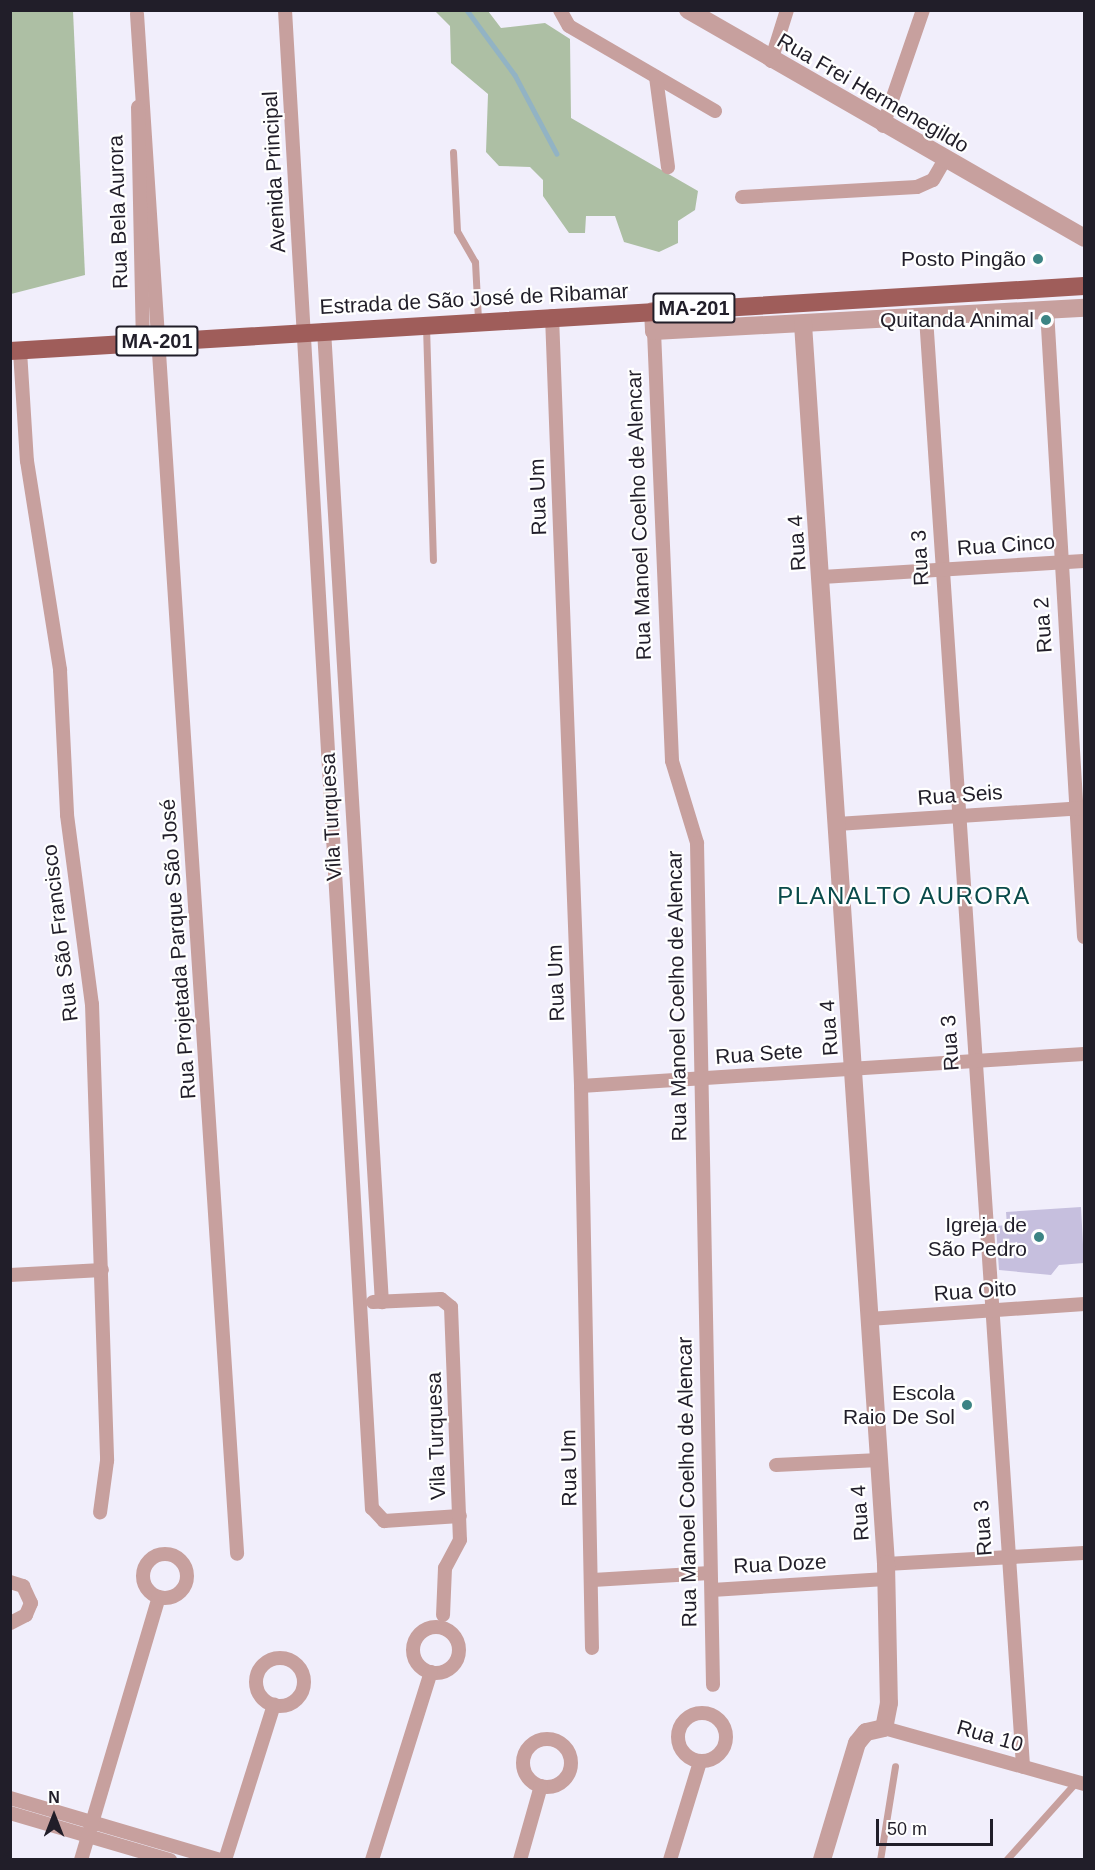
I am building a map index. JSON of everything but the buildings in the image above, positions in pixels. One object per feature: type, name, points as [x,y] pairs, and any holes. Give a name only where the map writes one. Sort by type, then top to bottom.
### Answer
[{"type":"main road","name":"Estrada de São José de Ribamar","points":[[15,351],[426,323],[1084,286]]},
{"type":"street","name":"Avenida Principal","points":[[285,10],[304,331]]},
{"type":"street","points":[[560,10],[569,26],[715,111]]},
{"type":"street","name":"Rua Frei Hermenegildo","points":[[688,10],[883,126],[1084,238]]},
{"type":"street","points":[[771,61],[787,10]]},
{"type":"street","points":[[883,126],[922,10]]},
{"type":"street","name":"Rua Bela Aurora","points":[[137,14],[152,341]]},
{"type":"street","points":[[656,76],[668,167]]},
{"type":"street","points":[[742,197],[917,187],[933,180],[944,161]]},
{"type":"street","name":"Rua Frei Hermenegildo","points":[[1006,193],[1084,226]]},
{"type":"street","points":[[654,331],[1084,308]]},
{"type":"street","name":"Rua Manoel Coelho de Alencar","points":[[653,310],[672,761],[697,843],[713,1685]]},
{"type":"street","name":"Rua 2","points":[[1047,310],[1060,562],[1080,808],[1084,937]]},
{"type":"street","name":"Rua Um","points":[[552,316],[581,1086],[593,1580],[592,1648]]},
{"type":"street","name":"Rua 3","points":[[926,317],[1005,1557],[1023,1767]]},
{"type":"street","name":"Rua 4","points":[[803,324],[855,1069],[886,1572],[889,1703],[884,1728]]},
{"type":"street","name":"Vila Turquesa","points":[[324,330],[382,1302]]},
{"type":"street","name":"Vila Turquesa","points":[[304,331],[332,859],[362,1303],[373,1513],[384,1521],[460,1516],[450,1304],[436,1298],[362,1303]]},
{"type":"street","name":"Rua Projetada Parque São José","points":[[152,341],[237,1554]]},
{"type":"street","name":"Rua São Francisco","points":[[15,351],[27,460],[60,670],[67,815],[87,947],[102,1270],[107,1461],[100,1513]]},
{"type":"street","name":"Rua Cinco","points":[[822,577],[1084,561]]},
{"type":"street","points":[[318,602],[341,601]]},
{"type":"street","name":"Rua Seis","points":[[837,824],[1080,808]]},
{"type":"street","points":[[332,859],[354,858]]},
{"type":"street","name":"Rua Sete","points":[[581,1086],[1084,1054]]},
{"type":"street","points":[[350,1118],[370,1116]]},
{"type":"street","points":[[10,1275],[102,1270]]},
{"type":"street","name":"Rua Oito","points":[[869,1319],[1084,1304]]},
{"type":"street","points":[[776,1465],[879,1460]]},
{"type":"street","points":[[443,1615],[444,1572],[459,1546],[460,1516]]},
{"type":"street","name":"Rua Doze","points":[[712,1590],[1005,1557],[1084,1553]]},
{"type":"street","points":[[593,1580],[710,1573]]},
{"type":"street","points":[[10,1582],[23,1586],[31,1603],[22,1620],[10,1623]]},
{"type":"street","points":[[81,1860],[159,1597]]},
{"type":"street","points":[[372,1860],[431,1672]]},
{"type":"street","points":[[10,1798],[223,1860],[273,1705]]},
{"type":"street","points":[[822,1860],[857,1743],[866,1732],[884,1728]]},
{"type":"street","name":"Rua 10","points":[[884,1728],[1080,1783]]},
{"type":"street","points":[[670,1860],[700,1762]]},
{"type":"street","points":[[520,1860],[541,1786]]},
{"type":"street","points":[[10,1813],[170,1860]]},
{"type":"lane","points":[[453,152],[457,231],[475,262],[478,320]]},
{"type":"lane","points":[[426,323],[433,560]]},
{"type":"lane","points":[[879,1860],[895,1766]]},
{"type":"lane","points":[[1006,1860],[1080,1783]]},
{"type":"green space","points":[[10,11],[73,11],[85,275],[11,294]]},
{"type":"green space","points":[[435,11],[488,11],[501,28],[545,23],[570,39],[571,118],[698,191],[695,210],[678,221],[678,243],[659,252],[624,242],[615,216],[586,216],[585,233],[569,233],[543,196],[543,180],[530,167],[499,166],[486,152],[488,94],[451,63],[450,26]]},
{"type":"waterway","points":[[467,10],[515,75],[557,154]]},
{"type":"place","name":"Posto Pingão","points":[[1038,259]]},
{"type":"place","name":"Quitanda Animal","points":[[1046,320]]},
{"type":"place","name":"Igreja de São Pedro","points":[[1039,1237]]},
{"type":"place","name":"Escola Raio De Sol","points":[[967,1405]]},
{"type":"district","name":"PLANALTO AURORA","points":[[904,896]]}]
